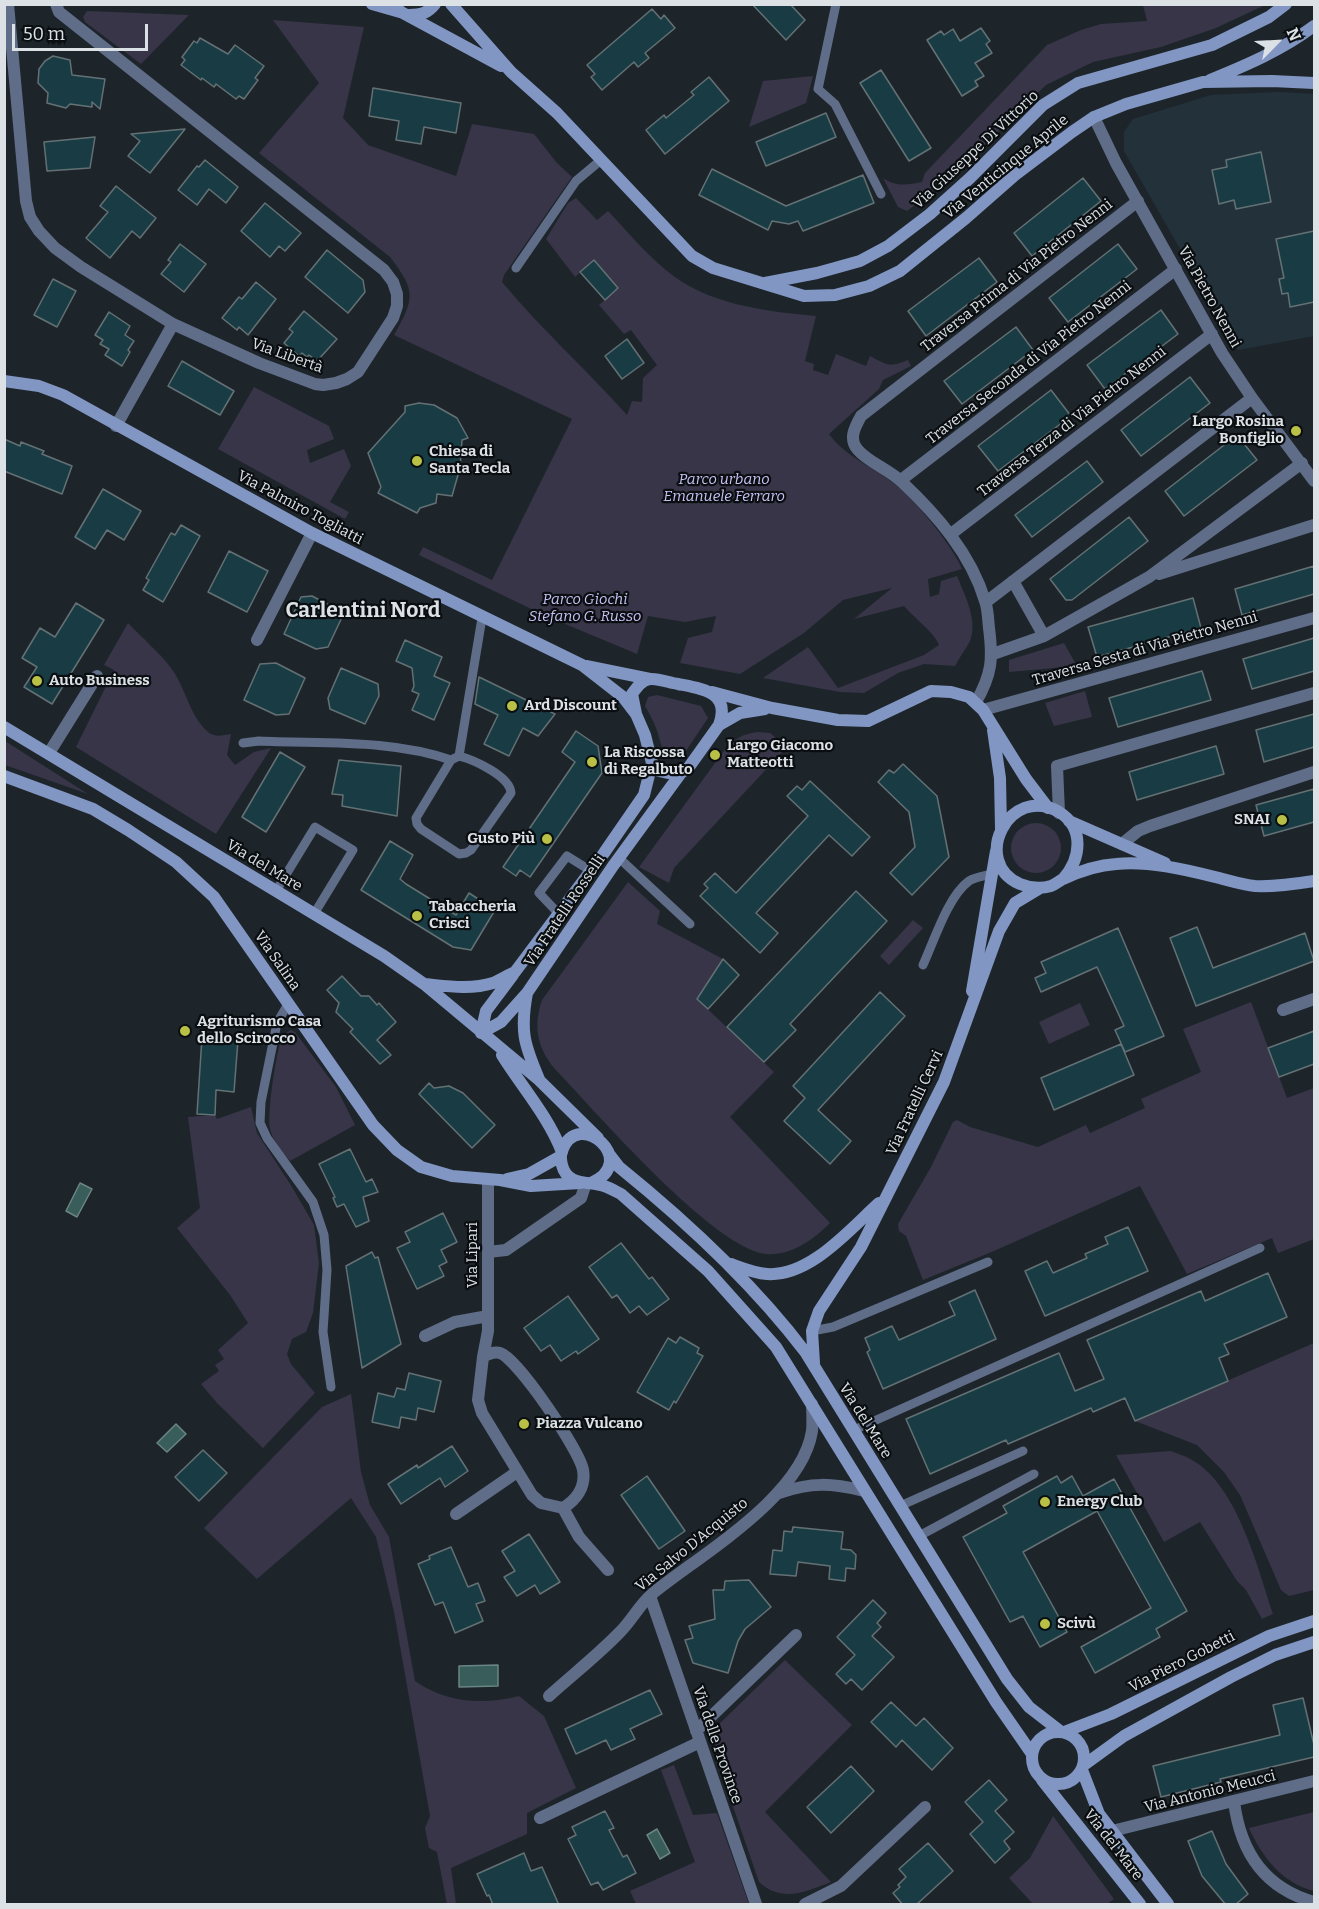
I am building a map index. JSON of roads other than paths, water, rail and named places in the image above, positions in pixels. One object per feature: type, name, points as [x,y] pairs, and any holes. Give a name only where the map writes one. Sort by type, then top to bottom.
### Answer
[{"type":"street","name":"Via Libertà","points":[[8,4],[26,201],[30,217],[55,248],[81,267],[173,324],[259,363],[323,385],[347,379],[358,372],[393,318],[397,306],[397,294],[393,282],[384,270],[59,12],[56,4]]},
{"type":"street","points":[[372,4],[419,15],[428,12],[435,4]]},
{"type":"street","points":[[451,4],[511,72]]},
{"type":"street","name":"Via Giuseppe Di Vittorio","points":[[511,72],[557,113],[692,256],[713,268],[764,284],[860,261],[888,246],[930,214],[970,178],[1043,105],[1078,83],[1212,45],[1269,17],[1286,4]]},
{"type":"street","points":[[401,11],[511,72]]},
{"type":"street","points":[[1203,82],[1267,56],[1293,42],[1314,26]]},
{"type":"street","name":"Via Venticinque Aprile","points":[[764,284],[804,296],[835,295],[868,286],[900,271],[966,219],[1015,175],[1072,132],[1094,117],[1126,104],[1203,82],[1314,83]]},
{"type":"street","name":"Via Pietro Nenni","points":[[1094,117],[1212,334],[1252,398],[1314,481]]},
{"type":"street","name":"Traversa Prima di Via Pietro Nenni","points":[[901,480],[858,450],[853,441],[854,428],[861,416],[1138,201]]},
{"type":"street","name":"Traversa Seconda di Via Pietro Nenni","points":[[901,480],[1176,269]]},
{"type":"street","points":[[116,426],[173,324]]},
{"type":"street","name":"Traversa Terza di Via Pietro Nenni","points":[[951,534],[1212,334]]},
{"type":"street","name":"Via Palmiro Togliatti","points":[[4,381],[39,386],[63,395],[312,533],[582,665]]},
{"type":"street","points":[[986,602],[1252,398]]},
{"type":"street","points":[[993,654],[1044,636],[1149,577],[1302,463]]},
{"type":"street","points":[[901,480],[951,534],[975,576],[986,602],[993,654],[980,706]]},
{"type":"street","points":[[1149,577],[1314,525]]},
{"type":"street","points":[[257,640],[312,533]]},
{"type":"street","points":[[1013,581],[1044,636]]},
{"type":"street","name":"Traversa Sesta di Via Pietro Nenni","points":[[980,706],[1314,618]]},
{"type":"street","points":[[582,665],[712,692],[772,708],[838,720],[867,721],[931,691],[951,692],[969,697],[980,706],[992,726],[1059,814],[1076,832],[1077,858],[1072,869],[1063,879]]},
{"type":"street","points":[[582,665],[623,697],[636,714]]},
{"type":"street","points":[[49,753],[97,676]]},
{"type":"street","points":[[650,679],[638,685],[632,693],[636,714],[645,735],[652,763],[659,771],[681,773],[689,767],[719,724],[723,713],[721,703],[712,692]]},
{"type":"street","points":[[1059,814],[1057,766],[1314,693]]},
{"type":"street","points":[[719,724],[740,713],[772,708]]},
{"type":"street","name":"Via del Mare","points":[[4,726],[384,956],[424,984],[496,1046]]},
{"type":"street","points":[[968,1019],[1000,829],[1000,777],[992,726]]},
{"type":"street","name":"Via Fratelli Rosselli","points":[[424,984],[452,987],[479,985],[493,983],[515,972],[591,871],[644,795],[652,763]]},
{"type":"street","points":[[1122,844],[1138,831],[1314,772]]},
{"type":"street","name":"Via Fratelli Rosselli","points":[[539,1080],[523,1035],[523,1016],[528,993],[619,858],[681,773]]},
{"type":"street","name":"Via Salina","points":[[4,776],[93,809],[176,862],[214,897],[373,1125],[397,1150],[422,1167],[452,1176],[494,1180]]},
{"type":"street","points":[[1000,829],[1015,812],[1036,806],[1059,814],[1174,867],[1254,886],[1291,885],[1314,881]]},
{"type":"street","points":[[997,849],[999,862],[1015,882],[1027,887],[1040,888]]},
{"type":"street","points":[[968,1019],[999,932],[1015,903],[1040,888],[1113,864],[1174,867]]},
{"type":"street","points":[[481,1033],[486,1011],[515,972]]},
{"type":"street","points":[[481,1033],[501,1022],[528,993]]},
{"type":"street","points":[[1283,1010],[1314,999]]},
{"type":"street","name":"Via Fratelli Cervi","points":[[884,1198],[915,1142],[944,1082],[968,1019]]},
{"type":"street","points":[[488,1252],[506,1250],[581,1198],[586,1183],[603,1175],[608,1169],[609,1154],[598,1138],[539,1080],[496,1046]]},
{"type":"street","points":[[496,1046],[527,1094],[540,1109],[561,1154],[561,1163],[568,1176],[586,1183]]},
{"type":"street","points":[[494,1180],[529,1174],[561,1154],[572,1138],[589,1135],[598,1138]]},
{"type":"street","name":"Via del Mare","points":[[609,1154],[619,1167],[690,1228],[782,1322],[815,1367],[1007,1679],[1029,1707],[1062,1731]]},
{"type":"street","points":[[494,1180],[531,1186],[586,1183],[605,1186],[621,1194],[708,1271],[776,1347],[996,1702],[1032,1754],[1035,1770],[1039,1776],[1048,1782],[1067,1783],[1076,1778],[1083,1767],[1085,1758],[1077,1739],[1062,1731],[1045,1735],[1039,1740],[1032,1754]]},
{"type":"street","name":"Via Lipari","points":[[494,1180],[488,1252],[488,1330],[478,1400],[482,1413],[532,1495],[541,1503],[564,1511]]},
{"type":"street","points":[[725,1262],[768,1274],[788,1272],[807,1264],[836,1243],[884,1198]]},
{"type":"street","points":[[815,1367],[812,1331],[819,1311],[861,1247],[884,1198]]},
{"type":"street","points":[[424,1336],[455,1322],[488,1316]]},
{"type":"street","points":[[488,1330],[501,1353],[529,1381],[568,1440],[583,1469],[582,1486],[574,1501],[564,1511],[579,1537],[608,1570]]},
{"type":"street","points":[[483,1357],[492,1352],[501,1353]]},
{"type":"street","points":[[778,1494],[794,1473],[805,1452],[812,1431],[812,1404]]},
{"type":"street","points":[[456,1514],[517,1472]]},
{"type":"street","points":[[778,1494],[799,1486],[816,1484],[836,1484],[864,1491]]},
{"type":"street","name":"Via Salvo D'Acquisto","points":[[549,1696],[621,1631],[650,1596],[778,1494]]},
{"type":"street","name":"Via delle Province","points":[[650,1596],[756,1905]]},
{"type":"street","name":"Via Piero Gobetti","points":[[1062,1731],[1111,1714],[1269,1636],[1314,1621]]},
{"type":"street","points":[[540,1818],[698,1736],[796,1635]]},
{"type":"street","points":[[1083,1767],[1124,1736],[1231,1677],[1275,1655],[1314,1641]]},
{"type":"street","name":"Via del Mare","points":[[1083,1767],[1100,1814],[1168,1905]]},
{"type":"street","name":"Via del Mare","points":[[1039,1776],[1140,1905]]},
{"type":"street","name":"Via Antonio Meucci","points":[[1112,1832],[1314,1781]]},
{"type":"street","points":[[1234,1801],[1236,1822],[1243,1842],[1254,1861],[1268,1877],[1285,1890],[1314,1902]]},
{"type":"street","points":[[805,1905],[841,1887],[925,1807]]},
{"type":"lane","points":[[836,4],[818,89],[835,104],[880,194]]},
{"type":"lane","points":[[516,268],[576,181],[601,160]]},
{"type":"lane","points":[[243,743],[259,741],[375,746],[428,752],[455,758],[470,759],[506,780],[510,793],[466,853],[459,854],[421,829],[416,818],[455,758],[482,618]]},
{"type":"lane","points":[[276,891],[315,827],[352,850],[314,914]]},
{"type":"lane","points":[[559,914],[539,893],[567,856],[591,871]]},
{"type":"lane","points":[[619,858],[690,924]]},
{"type":"lane","points":[[924,965],[951,904],[962,887],[971,879],[992,874]]},
{"type":"lane","points":[[288,1004],[277,1023],[261,1102],[260,1123],[267,1138],[313,1202],[324,1235],[327,1270],[323,1332],[331,1387]]},
{"type":"lane","points":[[854,1430],[1260,1248]]},
{"type":"lane","points":[[812,1331],[833,1328],[988,1262]]},
{"type":"lane","points":[[900,1506],[1023,1451]]},
{"type":"lane","points":[[919,1536],[1034,1474]]},
{"type":"place","name":"Largo Rosina Bonfiglio","points":[[1296,431]]},
{"type":"place","name":"Chiesa di Santa Tecla","points":[[417,461]]},
{"type":"place","name":"Auto Business","points":[[37,681]]},
{"type":"place","name":"Ard Discount","points":[[512,706]]},
{"type":"place","name":"Largo Giacomo Matteotti","points":[[715,755]]},
{"type":"place","name":"La Riscossa di Regalbuto","points":[[592,762]]},
{"type":"place","name":"SNAI","points":[[1282,820]]},
{"type":"place","name":"Gusto Più","points":[[547,839]]},
{"type":"place","name":"Tabaccheria Crisci","points":[[417,916]]},
{"type":"place","name":"Agriturismo Casa dello Scirocco","points":[[185,1031]]},
{"type":"place","name":"Piazza Vulcano","points":[[524,1424]]},
{"type":"place","name":"Energy Club","points":[[1045,1502]]},
{"type":"place","name":"Scivù","points":[[1045,1624]]},
{"type":"district","name":"Carlentini Nord","points":[[363,611]]},
{"type":"park label","name":"Parco urbano Emanuele Ferraro","points":[[724,488]]},
{"type":"park label","name":"Parco Giochi Stefano G. Russo","points":[[585,608]]}]
